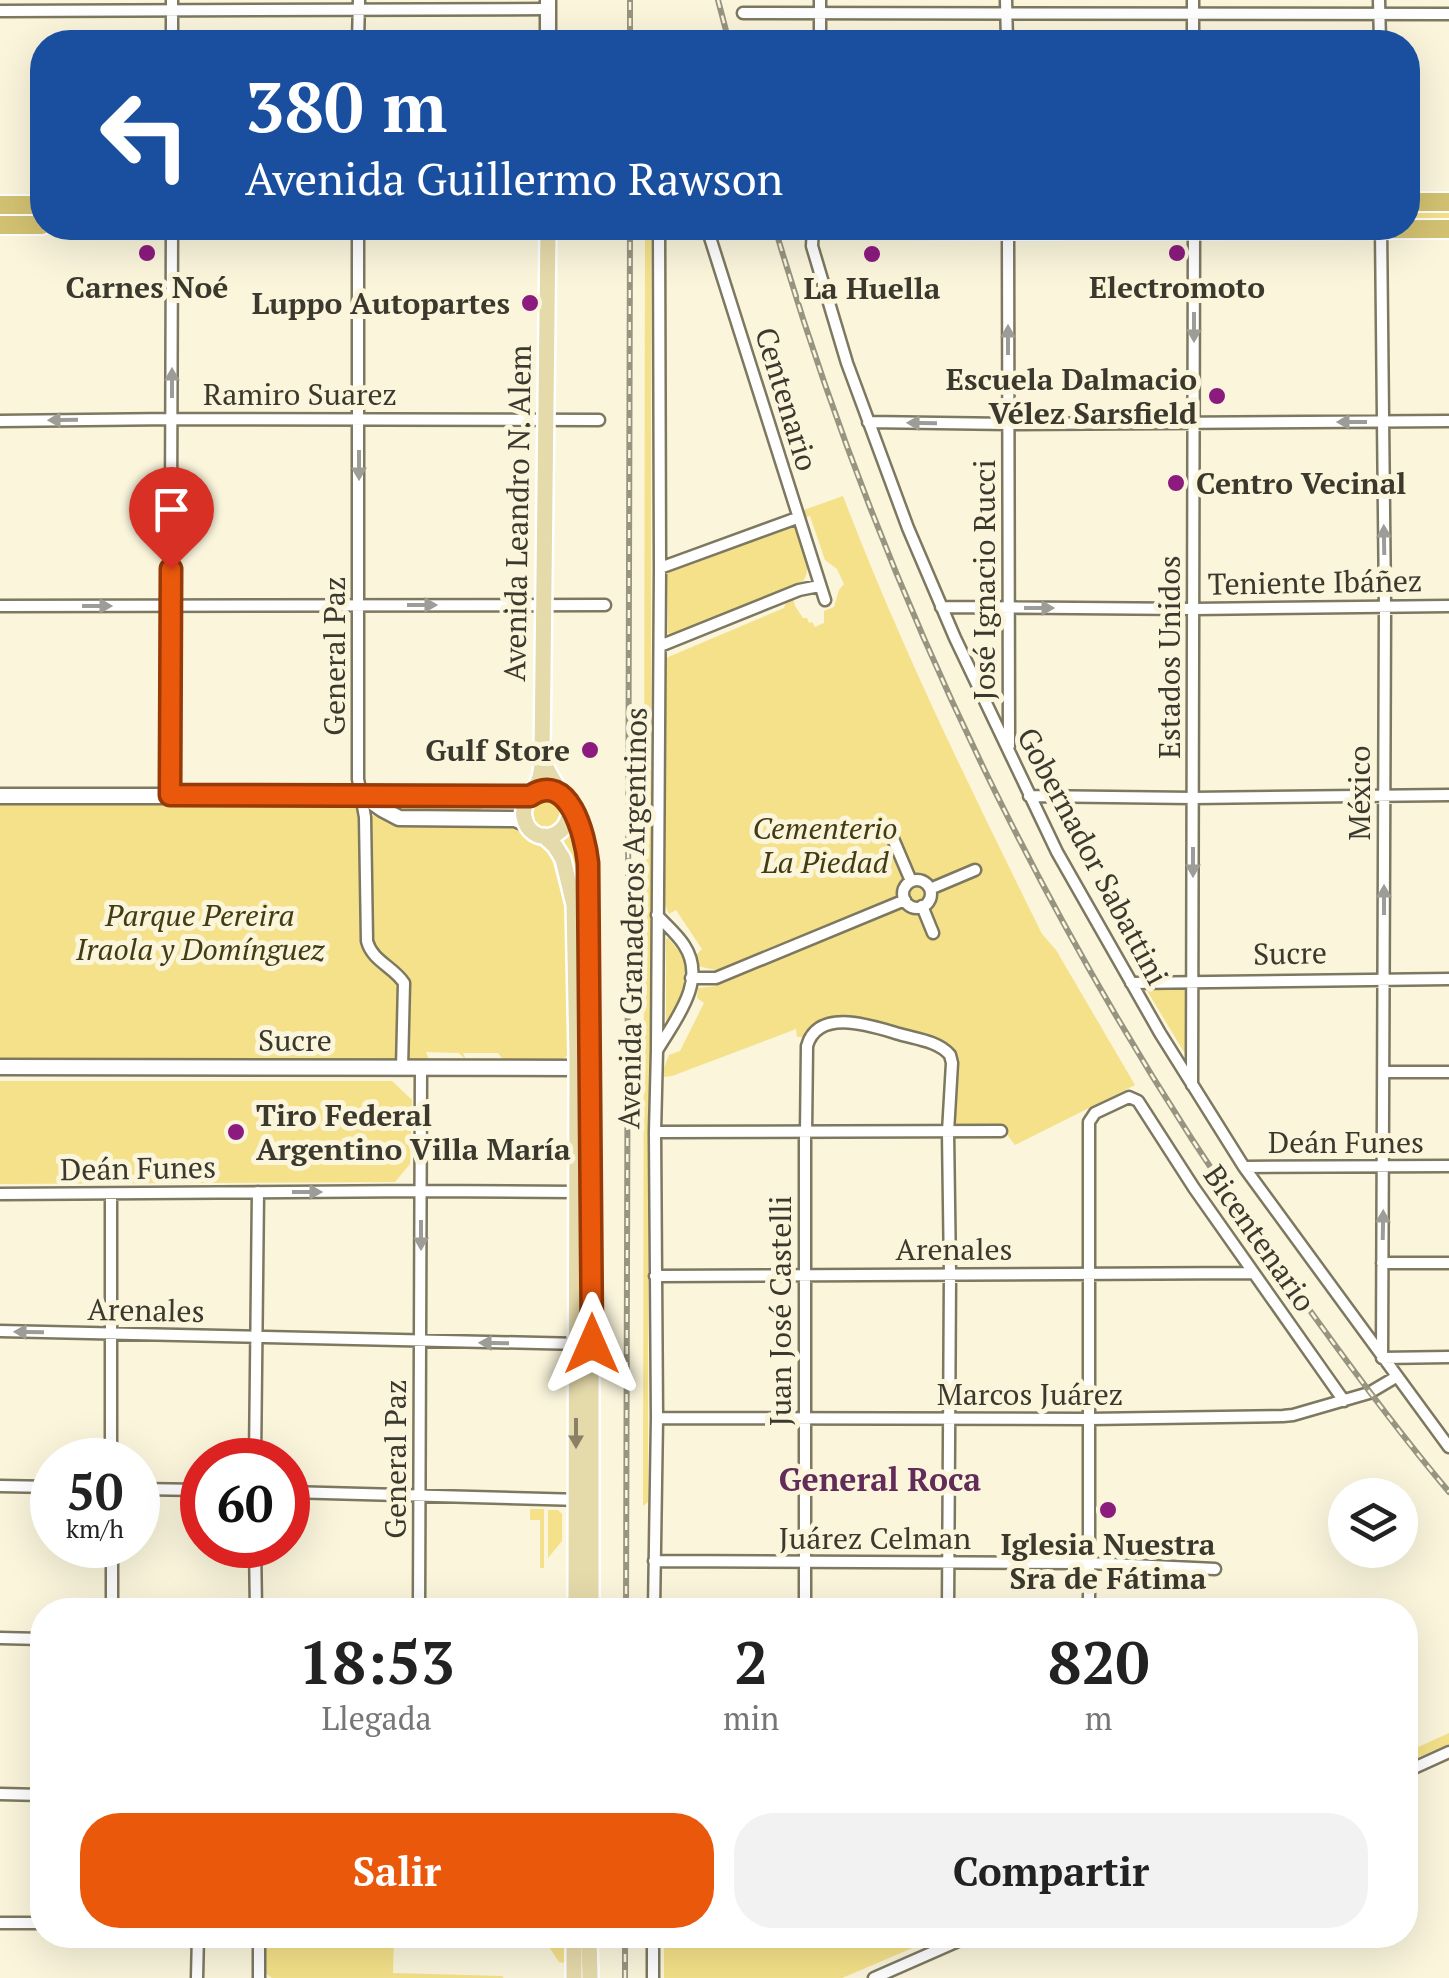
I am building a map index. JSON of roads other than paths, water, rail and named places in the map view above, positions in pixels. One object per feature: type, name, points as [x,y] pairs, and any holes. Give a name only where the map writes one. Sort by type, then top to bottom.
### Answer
[{"type":"highway","points":[[1420,202],[1449,202]]},
{"type":"highway","points":[[0,205],[30,205]]},
{"type":"highway","points":[[0,225],[30,225]]},
{"type":"highway","points":[[1420,229],[1449,230]]},
{"type":"main road","points":[[548,4],[548,30]]},
{"type":"main road","name":"Avenida Leandro N. Alem","points":[[530,796],[540,779],[542,756],[548,240]]},
{"type":"main road","points":[[542,756],[561,794]]},
{"type":"main road","points":[[0,796],[530,796],[542,790],[555,790],[566,798],[586,841],[588,863],[584,1500],[590,1598]]},
{"type":"main road","points":[[361,795],[400,818],[516,819],[556,846],[563,859],[574,904],[584,1068],[576,1192],[584,1344]]},
{"type":"main road","points":[[526,824],[524,808],[530,796]]},
{"type":"main road","points":[[544,836],[564,829],[570,820],[570,808]]},
{"type":"main road","name":"Sucre","points":[[0,1068],[584,1068]]},
{"type":"main road","points":[[577,1598],[584,1500]]},
{"type":"main road","points":[[574,1948],[574,1978]]},
{"type":"main road","points":[[590,1948],[590,1978]]},
{"type":"street","points":[[820,0],[820,30]]},
{"type":"street","points":[[1006,0],[1007,30]]},
{"type":"street","points":[[1194,0],[1194,30]]},
{"type":"street","points":[[1380,0],[1380,30]]},
{"type":"street","points":[[0,11],[172,5],[548,4]]},
{"type":"street","points":[[743,14],[1449,14]]},
{"type":"street","points":[[170,795],[172,240]]},
{"type":"street","name":"General Paz","points":[[358,240],[358,779],[365,818],[368,945],[404,983],[402,1068]]},
{"type":"street","name":"Avenida Granaderos Argentinos","points":[[654,1598],[660,240]]},
{"type":"street","name":"Centenario","points":[[711,240],[825,600]]},
{"type":"street","name":"Gobernador Sabattini","points":[[812,240],[826,299],[868,422],[941,607],[1029,796],[1087,908],[1244,1167],[1449,1447]]},
{"type":"street","name":"José Ignacio Rucci","points":[[1008,240],[1009,752]]},
{"type":"street","name":"Estados Unidos","points":[[1192,1086],[1194,240]]},
{"type":"street","name":"México","points":[[1381,240],[1385,607],[1382,1358]]},
{"type":"street","name":"Ramiro Suarez","points":[[0,421],[599,420]]},
{"type":"street","points":[[868,422],[1449,421]]},
{"type":"street","points":[[660,568],[797,518]]},
{"type":"street","points":[[660,646],[799,590],[819,586]]},
{"type":"street","points":[[0,606],[605,605]]},
{"type":"street","name":"Teniente Ibáñez","points":[[941,607],[1449,606]]},
{"type":"street","points":[[1029,796],[1449,795]]},
{"type":"street","points":[[892,834],[912,882]]},
{"type":"street","points":[[930,888],[976,870]]},
{"type":"street","points":[[912,882],[924,882],[930,888],[930,897],[922,906],[910,906],[905,900],[904,890],[912,882]]},
{"type":"street","points":[[691,978],[716,978],[905,900]]},
{"type":"street","points":[[922,906],[933,933]]},
{"type":"street","points":[[657,915],[684,945],[691,961],[686,1004],[658,1050]]},
{"type":"street","name":"Sucre","points":[[1131,983],[1449,979]]},
{"type":"street","name":"Juan José Castelli","points":[[806,1598],[808,1042],[818,1030],[848,1021],[944,1049],[952,1064],[948,1132]]},
{"type":"street","name":"General Paz","points":[[419,1598],[421,1068]]},
{"type":"street","points":[[1384,1072],[1449,1072]]},
{"type":"street","name":"Bicentenario","points":[[1090,1274],[1089,1122],[1092,1115],[1129,1097],[1138,1100],[1252,1273],[1344,1401]]},
{"type":"street","points":[[655,1132],[1001,1132]]},
{"type":"street","points":[[948,1132],[948,1598]]},
{"type":"street","name":"Deán Funes","points":[[1244,1167],[1449,1166]]},
{"type":"street","points":[[255,1438],[258,1192]]},
{"type":"street","name":"Deán Funes","points":[[0,1194],[576,1192]]},
{"type":"street","points":[[110,1194],[111,1438]]},
{"type":"street","points":[[1382,1264],[1449,1262]]},
{"type":"street","name":"Arenales","points":[[656,1276],[1252,1273]]},
{"type":"street","points":[[1089,1598],[1090,1274]]},
{"type":"street","name":"Arenales","points":[[0,1331],[584,1344]]},
{"type":"street","points":[[1382,1358],[1449,1356]]},
{"type":"street","name":"Marcos Juárez","points":[[656,1418],[948,1420],[1293,1415],[1344,1401],[1396,1377]]},
{"type":"street","points":[[0,1486],[30,1487]]},
{"type":"street","points":[[310,1493],[584,1500]]},
{"type":"street","name":"Juárez Celman","points":[[654,1562],[1090,1563],[1215,1569]]},
{"type":"street","points":[[112,1568],[112,1598]]},
{"type":"street","points":[[256,1568],[256,1598]]},
{"type":"street","points":[[0,1638],[30,1639]]},
{"type":"street","points":[[1418,1766],[1449,1752]]},
{"type":"street","points":[[0,1794],[30,1794]]},
{"type":"street","points":[[0,1923],[30,1924]]},
{"type":"street","points":[[197,1978],[198,1948]]},
{"type":"street","points":[[259,1948],[259,1978]]},
{"type":"street","points":[[652,1978],[653,1948]]},
{"type":"street","points":[[874,1978],[942,1948]]},
{"type":"railway","points":[[630,0],[630,30]]},
{"type":"railway","points":[[718,0],[726,30]]},
{"type":"railway","points":[[626,1598],[630,240]]},
{"type":"railway","points":[[779,240],[821,373],[873,515],[931,655],[1066,928],[1142,1059],[1224,1187],[1344,1358],[1449,1492]]},
{"type":"railway","points":[[625,1948],[625,1978]]},
{"type":"place","name":"Carnes Noé","points":[[147,253]]},
{"type":"place","name":"Electromoto","points":[[1177,253]]},
{"type":"place","name":"La Huella","points":[[872,254]]},
{"type":"place","name":"Luppo Autopartes","points":[[530,303]]},
{"type":"place","name":"Escuela Dalmacio Vélez Sarsfield","points":[[1217,396]]},
{"type":"place","name":"Centro Vecinal","points":[[1176,483]]},
{"type":"place","name":"Gulf Store","points":[[590,750]]},
{"type":"place","name":"Tiro Federal Argentino Villa María","points":[[236,1132]]},
{"type":"place","name":"Iglesia Nuestra Sra de Fátima","points":[[1108,1510]]},
{"type":"district","name":"General Roca","points":[[880,1479]]},
{"type":"park label","name":"Cementerio La Piedad","points":[[825,845]]},
{"type":"park label","name":"Parque Pereira Iraola y Domínguez","points":[[200,932]]}]
